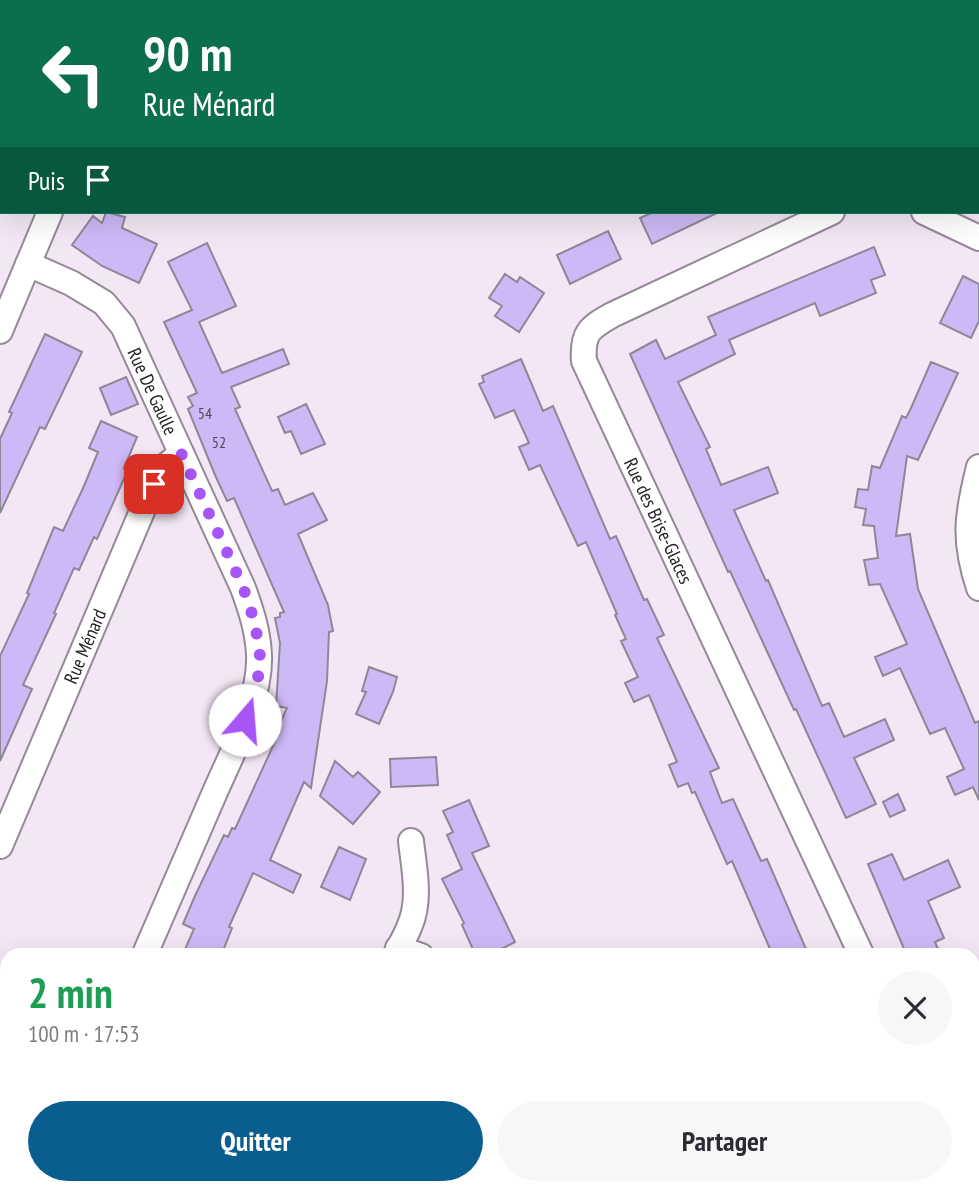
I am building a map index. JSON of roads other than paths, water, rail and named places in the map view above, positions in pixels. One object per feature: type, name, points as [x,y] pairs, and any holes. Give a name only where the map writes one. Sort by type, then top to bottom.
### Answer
[{"type":"street","points":[[0,331],[49,214]]},
{"type":"street","name":"Rue des Brise-Glaces","points":[[828,214],[612,315],[592,326],[583,341],[584,361],[859,948]]},
{"type":"street","points":[[928,214],[979,238]]},
{"type":"street","name":"Rue De Gaulle","points":[[28,264],[71,283],[104,303],[123,326],[243,587],[255,623],[260,656],[258,678],[238,739],[147,948]]},
{"type":"street","name":"Rue Ménard","points":[[0,846],[154,484],[167,465],[181,453]]},
{"type":"street","points":[[979,467],[967,526],[972,566],[979,588]]},
{"type":"street","points":[[406,948],[415,906],[416,881],[411,841]]}]
